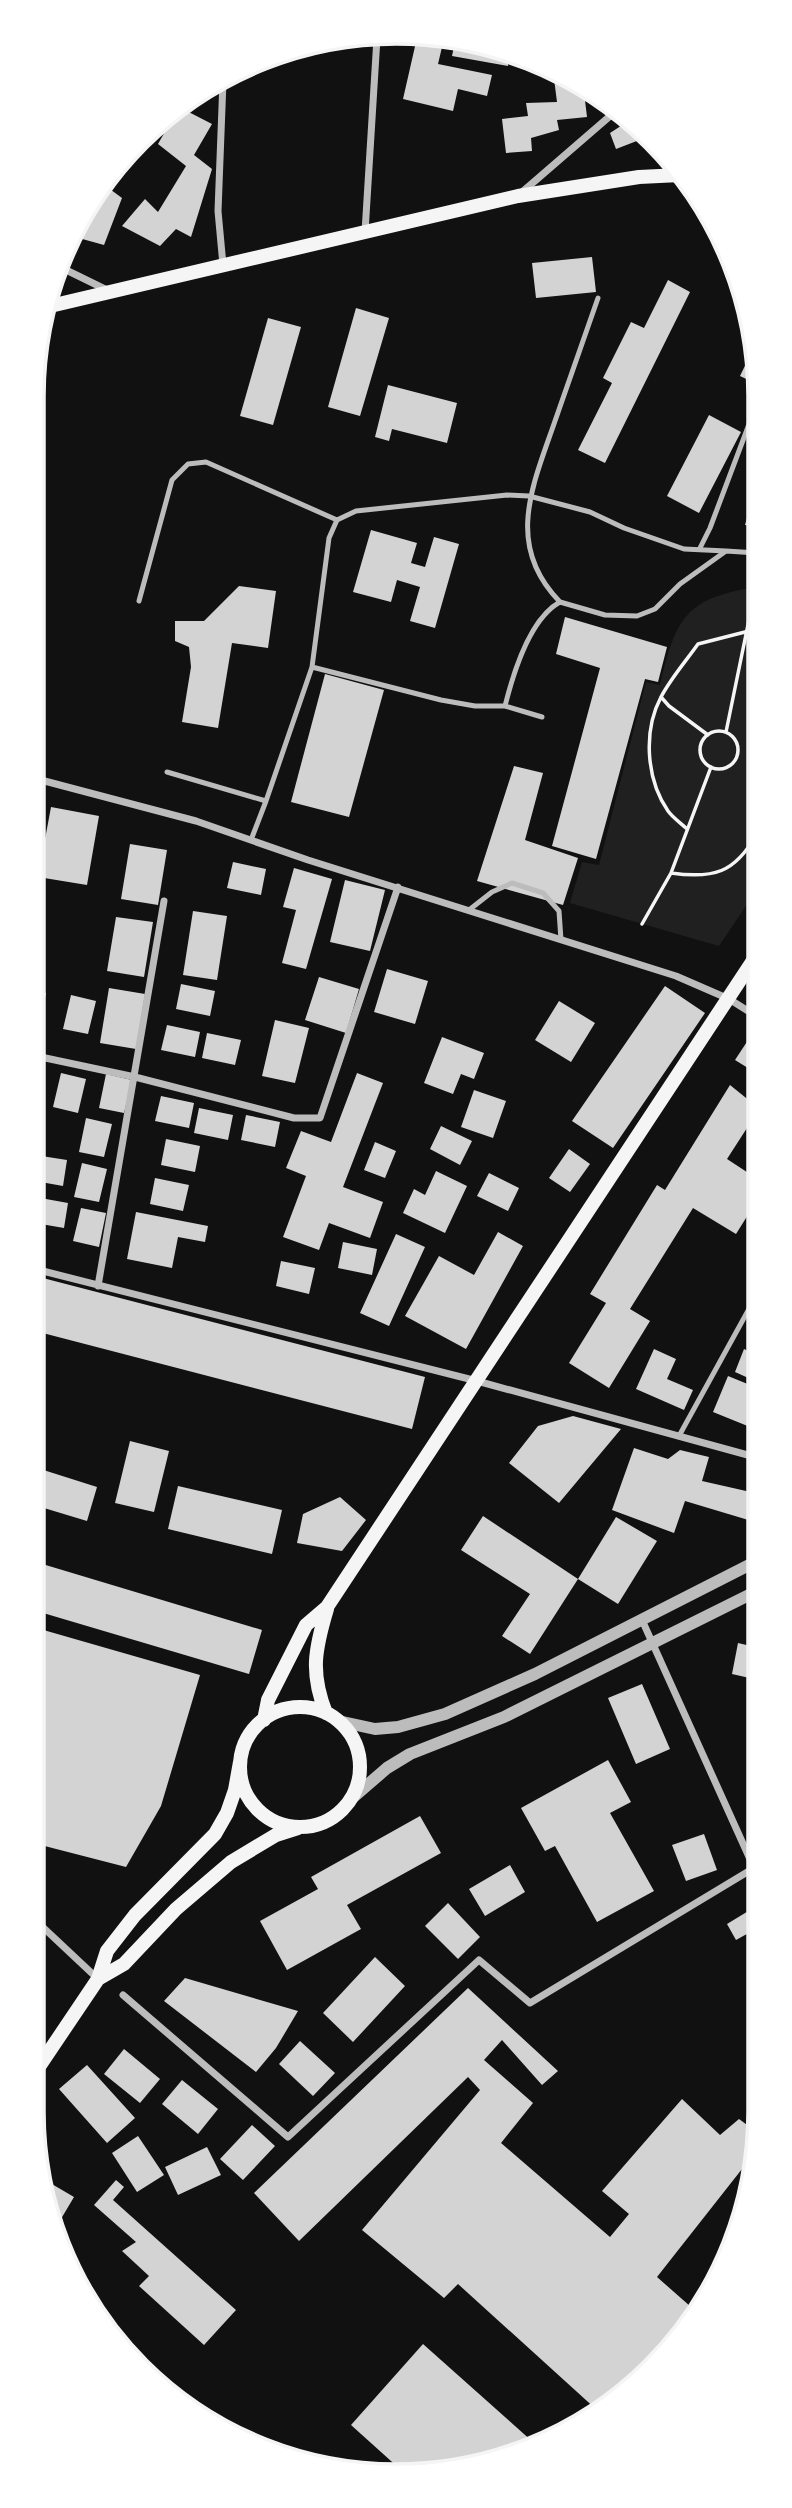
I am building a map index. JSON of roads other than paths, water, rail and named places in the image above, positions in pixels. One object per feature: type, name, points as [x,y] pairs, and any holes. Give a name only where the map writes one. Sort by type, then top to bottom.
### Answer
[{"type":"main road","points":[[56,305],[518,196],[639,177],[670,175]]},
{"type":"main road","points":[[264,1720],[268,1700],[306,1625],[327,1607],[748,969]]},
{"type":"main road","points":[[98,1979],[124,1964],[176,1909],[230,1862],[276,1835],[329,1819],[341,1811],[350,1800],[359,1773],[355,1744],[332,1717],[315,1679],[316,1647],[327,1607]]},
{"type":"main road","points":[[44,2059],[98,1979],[107,1951],[135,1915],[215,1834],[231,1801],[247,1738],[264,1720],[278,1711],[294,1707],[310,1708],[332,1717]]},
{"type":"main road","points":[[240,1762],[244,1791],[257,1808],[274,1821],[301,1827]]},
{"type":"street","points":[[365,232],[377,45]]},
{"type":"street","points":[[223,90],[218,211],[223,265]]},
{"type":"street","points":[[518,196],[609,117]]},
{"type":"street","points":[[67,271],[111,292]]},
{"type":"street","points":[[44,781],[196,821],[676,976],[729,999],[748,1011]]},
{"type":"street","points":[[44,1058],[135,1077],[295,1118],[320,1118],[398,887]]},
{"type":"street","points":[[98,1286],[164,901]]},
{"type":"street","points":[[44,1271],[477,1381],[748,1455]]},
{"type":"street","points":[[332,1717],[375,1730],[423,1722],[512,1685],[748,1566]]},
{"type":"street","points":[[350,1800],[387,1768],[410,1754],[504,1717],[748,1596]]},
{"type":"street","points":[[642,1620],[748,1855]]},
{"type":"street","points":[[123,1995],[288,2137],[478,1960],[530,2003],[748,1872]]},
{"type":"street","points":[[44,1928],[98,1979]]},
{"type":"lane","points":[[598,298],[530,496],[528,534],[534,563],[547,588],[560,602],[605,615],[637,616],[655,608],[680,584],[726,551]]},
{"type":"lane","points":[[700,548],[748,427]]},
{"type":"lane","points":[[139,601],[172,480],[188,464],[206,461],[337,520]]},
{"type":"lane","points":[[251,840],[312,667],[329,538],[337,520],[356,511],[473,497],[530,496],[590,512],[658,542],[684,549],[748,552]]},
{"type":"lane","points":[[505,706],[523,652],[539,621],[549,608],[560,602]]},
{"type":"lane","points":[[312,667],[441,700],[475,706],[505,706],[542,717]]},
{"type":"lane","points":[[167,772],[265,801]]},
{"type":"lane","points":[[469,910],[492,892],[512,884],[543,894],[559,911],[561,941]]},
{"type":"lane","points":[[679,1436],[748,1311]]}]
